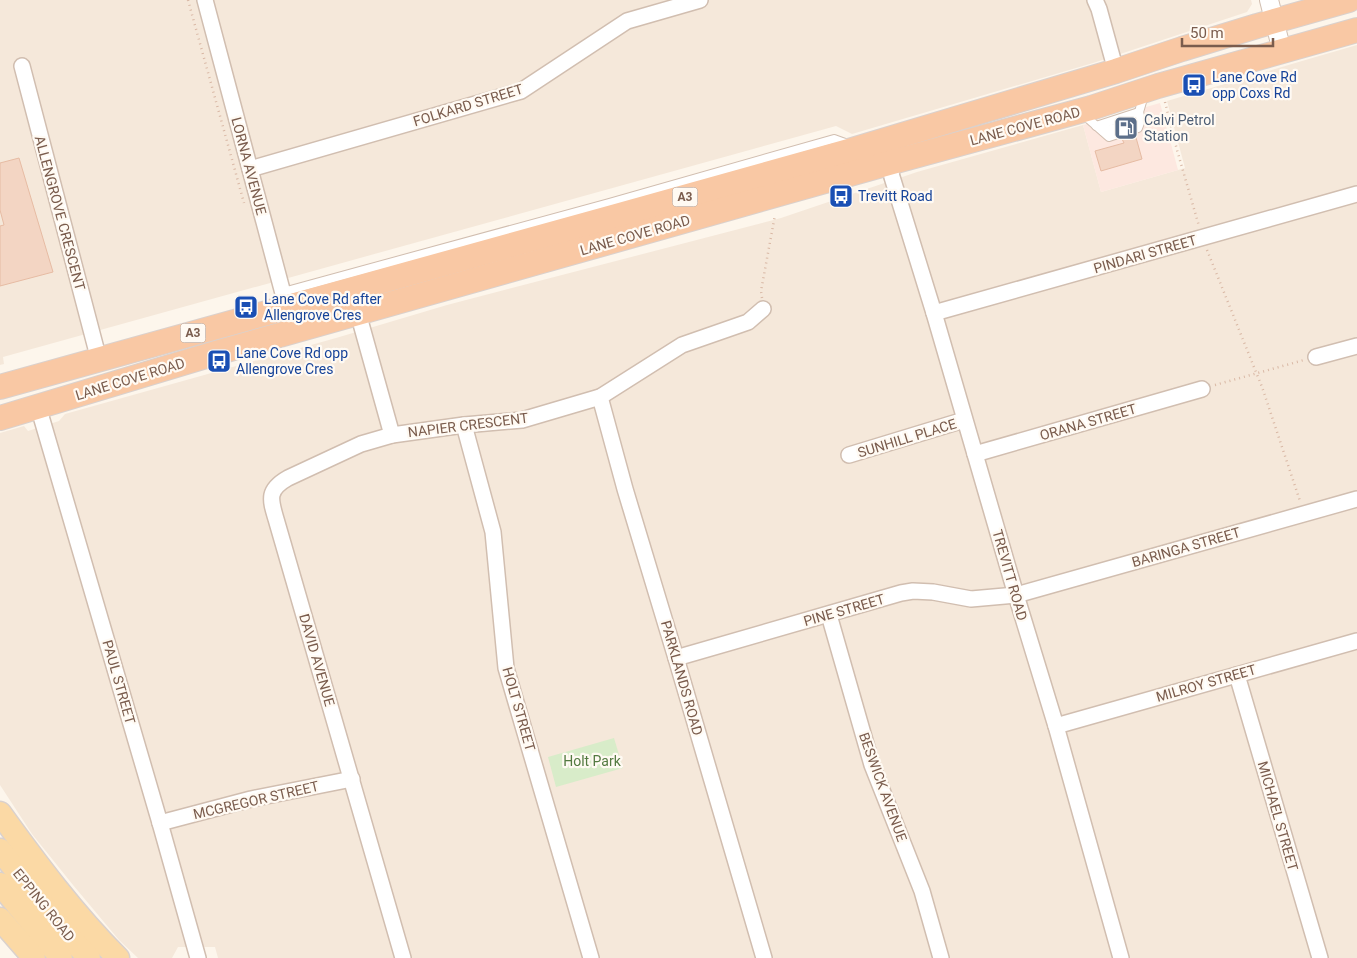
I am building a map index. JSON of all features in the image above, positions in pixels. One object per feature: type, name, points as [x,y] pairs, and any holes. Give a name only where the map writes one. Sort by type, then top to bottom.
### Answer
[{"type":"highway","name":"LANE COVE ROAD","points":[[0,387],[99,360],[285,299],[616,216],[852,150],[1116,71],[1182,49],[1272,11],[1349,0]]},
{"type":"highway","name":"LANE COVE ROAD","points":[[0,418],[216,353],[889,163],[1093,123],[1147,105],[1282,51],[1357,30]]},
{"type":"main road","points":[[0,813],[56,887],[118,958]]},
{"type":"main road","name":"EPPING ROAD","points":[[0,850],[57,923],[89,958]]},
{"type":"main road","name":"EPPING ROAD","points":[[0,884],[61,958]]},
{"type":"main road","points":[[0,919],[34,958]]},
{"type":"street","name":"LORNA AVENUE","points":[[205,0],[294,332]]},
{"type":"street","name":"FOLKARD STREET","points":[[250,169],[521,91],[627,21],[700,0]]},
{"type":"street","points":[[1095,0],[1116,71]]},
{"type":"street","points":[[1272,11],[1282,51]]},
{"type":"street","name":"ALLENGROVE CRESCENT","points":[[22,66],[99,360]]},
{"type":"street","name":"TREVITT ROAD","points":[[889,163],[1056,726],[1121,958]]},
{"type":"street","name":"PINDARI STREET","points":[[934,313],[1357,194]]},
{"type":"street","name":"NAPIER CRESCENT","points":[[358,313],[392,435],[464,425],[522,420],[600,397],[682,345],[748,322],[763,309]]},
{"type":"street","points":[[1316,357],[1357,346]]},
{"type":"street","name":"ORANA STREET","points":[[975,454],[1202,389]]},
{"type":"street","name":"PARKLANDS ROAD","points":[[600,397],[625,489],[764,958]]},
{"type":"street","name":"PAUL STREET","points":[[38,406],[198,958]]},
{"type":"street","name":"SUNHILL PLACE","points":[[849,456],[964,420]]},
{"type":"street","name":"HOLT STREET","points":[[464,425],[493,532],[506,668],[591,958]]},
{"type":"street","name":"DAVID AVENUE","points":[[392,435],[361,444],[288,478],[279,483],[271,496],[276,519],[403,958]]},
{"type":"street","name":"BARINGA STREET","points":[[1016,595],[1357,499]]},
{"type":"street","name":"PINE STREET","points":[[676,658],[902,593],[913,591],[933,592],[971,599],[1016,595]]},
{"type":"street","name":"BESWICK AVENUE","points":[[829,615],[872,764],[922,891],[941,958]]},
{"type":"street","name":"MILROY STREET","points":[[1056,726],[1357,641]]},
{"type":"street","name":"MICHAEL STREET","points":[[1237,675],[1320,958]]},
{"type":"street","name":"MCGREGOR STREET","points":[[160,823],[251,798],[352,779]]},
{"type":"lane","points":[[1132,126],[1147,105]]},
{"type":"lane","points":[[1093,123],[1120,130]]},
{"type":"path","points":[[188,0],[244,205]]},
{"type":"path","points":[[1147,105],[1177,150],[1202,238],[1262,387],[1304,514]]},
{"type":"path","points":[[763,309],[761,291],[775,214]]},
{"type":"path","points":[[1202,389],[1316,357]]},
{"type":"shaded area","points":[[0,0],[1251,0],[1252,4],[1247,12],[1093,63],[852,134],[836,126],[3,357],[4,364],[0,365]]},
{"type":"shaded area","points":[[1357,45],[1357,958],[218,958],[215,947],[178,947],[172,958],[138,958],[119,940],[32,834],[0,785],[0,433],[24,426],[28,431],[59,421],[65,414],[447,305],[781,218],[917,172],[1083,125],[1101,192],[1185,168],[1167,101]]},
{"type":"shaded area","points":[[1160,103],[1178,170],[1101,192],[1083,125]]},
{"type":"green space","name":"Holt Park","points":[[614,738],[623,768],[556,787],[548,757]]},
{"type":"building","points":[[1125,122],[1128,132],[1135,134],[1142,159],[1101,171],[1095,151],[1124,143],[1122,139],[1127,134],[1123,123]]},
{"type":"building","points":[[19,158],[53,272],[0,286],[0,226],[4,225],[0,210],[0,163]]},
{"type":"place","name":"Lane Cove Rd opp Coxs Rd","points":[[1194,85]]},
{"type":"place","name":"Calvi Petrol Station","points":[[1126,128]]},
{"type":"place","name":"Trevitt Road","points":[[841,196]]},
{"type":"place","name":"Lane Cove Rd after Allengrove Cres","points":[[246,307]]},
{"type":"place","name":"Lane Cove Rd opp Allengrove Cres","points":[[219,361]]}]
